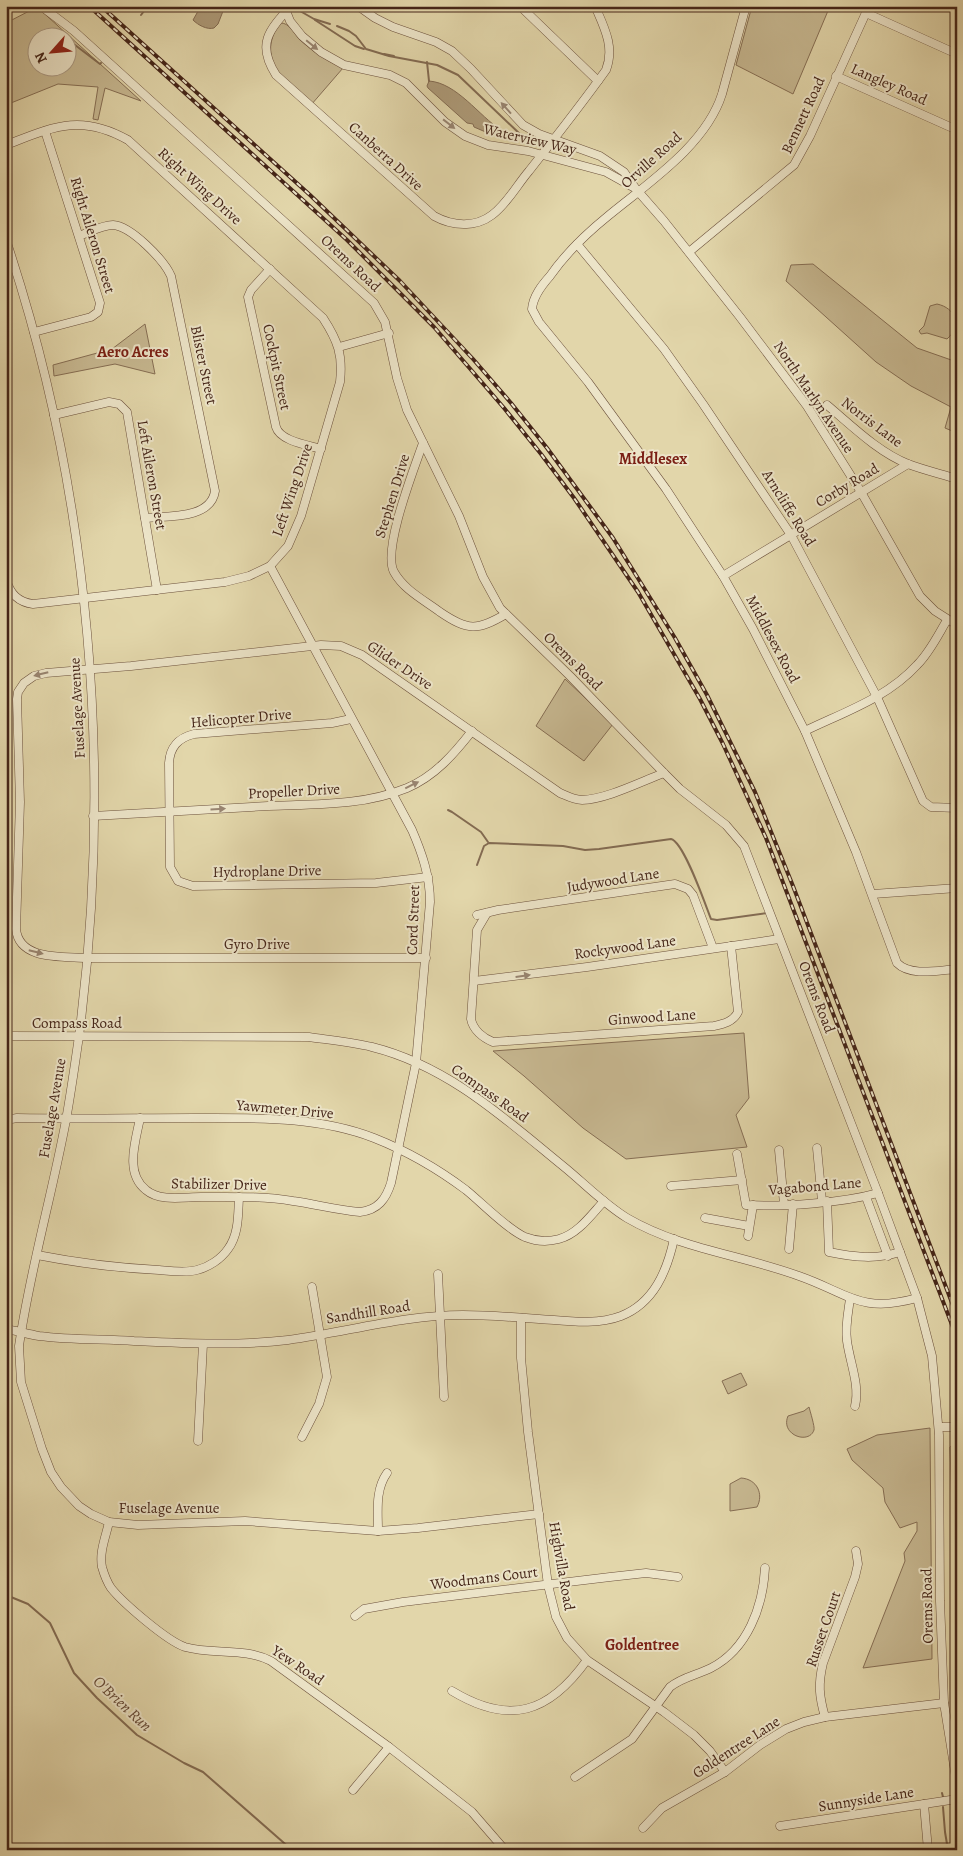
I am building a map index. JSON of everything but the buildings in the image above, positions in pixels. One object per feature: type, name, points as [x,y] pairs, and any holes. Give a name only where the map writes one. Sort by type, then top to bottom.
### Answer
[{"type":"street","name":"Orems Road","points":[[41,6],[74,31],[366,294],[382,314],[402,396],[459,516],[483,577],[494,598],[506,614],[570,676],[680,789],[726,825],[741,841],[752,862],[779,939],[917,1298],[935,1368],[939,1427],[940,1601],[944,1703],[957,1784]]},
{"type":"street","name":"Waterview Way","points":[[358,6],[375,18],[393,27],[436,42],[452,51],[523,124],[539,134],[594,154]]},
{"type":"street","points":[[520,6],[598,81]]},
{"type":"street","name":"Canberra Drive","points":[[287,8],[273,25],[266,46],[267,60],[276,75],[434,216],[450,223],[462,224],[480,221],[492,215],[504,204],[555,140],[609,63],[609,42],[595,6]]},
{"type":"street","name":"Orville Road","points":[[532,309],[534,301],[545,282],[577,244],[683,152],[715,113],[746,6]]},
{"type":"street","name":"Waterview Way","points":[[287,8],[302,36],[321,52],[344,65],[390,75],[406,83],[445,122],[465,136],[488,145],[528,150],[581,165]]},
{"type":"street","points":[[867,10],[957,54]]},
{"type":"street","name":"Bennett Road","points":[[689,252],[794,165],[810,136],[867,10]]},
{"type":"street","name":"Langley Road","points":[[836,76],[957,130]]},
{"type":"street","name":"Right Wing Drive","points":[[6,145],[45,131],[77,124],[91,125],[110,130],[128,140],[323,318],[339,347]]},
{"type":"street","name":"Right Aileron Street","points":[[34,332],[91,318],[100,308],[100,298],[45,131]]},
{"type":"street","name":"North Marlyn Avenue","points":[[594,154],[624,172],[770,355],[807,406],[861,492],[920,596],[934,611],[957,625]]},
{"type":"street","name":"North Marlyn Avenue","points":[[581,165],[606,172],[637,190]]},
{"type":"street","name":"Blister Street","points":[[79,236],[111,225],[125,228],[162,260],[170,276],[216,491],[212,503],[201,511],[146,518]]},
{"type":"street","name":"Fuselage Avenue","points":[[6,240],[34,332],[54,415],[72,506],[90,669],[94,754],[93,863],[88,958],[79,1037],[66,1118],[21,1332],[19,1360],[21,1382],[42,1450],[51,1472],[61,1487],[79,1506],[91,1514],[109,1522],[138,1526],[245,1521],[378,1531],[539,1514]]},
{"type":"street","name":"Arncliffe Road","points":[[577,244],[664,349],[714,419],[791,535],[877,697],[919,794],[928,806],[957,808]]},
{"type":"street","name":"Cockpit Street","points":[[270,269],[249,292],[248,297],[277,432],[283,437],[321,449]]},
{"type":"street","name":"Middlesex Road","points":[[532,309],[538,322],[588,382],[652,468],[723,576],[753,629],[805,731],[873,894],[893,955],[901,967],[916,971],[957,969]]},
{"type":"street","points":[[339,347],[388,333]]},
{"type":"street","name":"Left Wing Drive","points":[[6,579],[8,587],[15,597],[28,603],[237,580],[270,566],[288,546],[296,530],[340,382],[341,361],[339,347]]},
{"type":"street","name":"Left Aileron Street","points":[[54,415],[109,402],[119,404],[128,412],[157,590]]},
{"type":"street","name":"Norris Lane","points":[[827,405],[884,450],[908,464],[957,479]]},
{"type":"street","name":"Stephen Drive","points":[[423,443],[392,542],[390,552],[392,568],[405,587],[457,624],[478,627],[506,614]]},
{"type":"street","name":"Corby Road","points":[[723,576],[908,464]]},
{"type":"street","name":"Cord Street","points":[[270,566],[417,842],[428,878],[430,902],[416,1063],[391,1183],[383,1202],[369,1210]]},
{"type":"street","points":[[805,731],[877,697],[895,686],[918,664],[947,620]]},
{"type":"street","name":"Glider Drive","points":[[90,669],[311,646],[341,646],[362,655],[560,793],[571,798],[584,800],[603,796],[664,773]]},
{"type":"street","name":"Gyro Drive","points":[[90,669],[39,674],[28,679],[18,692],[20,802],[15,920],[16,934],[27,950],[38,953],[88,958],[426,958]]},
{"type":"street","name":"Helicopter Drive","points":[[169,812],[170,754],[174,745],[182,738],[194,734],[338,723],[351,719]]},
{"type":"street","name":"Propeller Drive","points":[[93,816],[327,804],[369,800],[412,786],[433,773],[450,758],[472,731]]},
{"type":"street","name":"Hydroplane Drive","points":[[169,812],[170,867],[178,880],[188,885],[382,883],[428,878]]},
{"type":"street","name":"Judywood Lane","points":[[477,915],[675,884],[688,889],[693,895],[713,948]]},
{"type":"street","points":[[873,894],[957,888]]},
{"type":"street","points":[[474,981],[477,930],[487,913]]},
{"type":"street","name":"Rockywood Lane","points":[[474,981],[779,939]]},
{"type":"street","name":"Ginwood Lane","points":[[474,981],[472,1024],[483,1036],[497,1042],[714,1026],[726,1023],[736,1016],[738,1012],[731,946]]},
{"type":"street","name":"Compass Road","points":[[6,1036],[309,1038],[372,1047],[416,1063],[441,1075],[482,1100],[604,1201],[639,1224],[674,1239],[798,1275],[850,1299],[872,1304],[882,1304],[917,1298]]},
{"type":"street","name":"Yawmeter Drive","points":[[6,1120],[17,1118],[240,1118],[296,1121],[349,1130],[374,1138],[417,1157],[466,1191],[518,1233],[535,1240],[553,1240],[569,1235],[578,1229],[604,1201]]},
{"type":"street","name":"Stabilizer Drive","points":[[140,1118],[133,1166],[137,1180],[145,1190],[157,1196],[258,1197],[356,1212],[369,1210]]},
{"type":"street","points":[[817,1148],[828,1252],[850,1257],[872,1258],[900,1252]]},
{"type":"street","points":[[779,1150],[784,1204]]},
{"type":"street","points":[[737,1154],[746,1204],[753,1205],[748,1236]]},
{"type":"street","points":[[671,1186],[742,1180]]},
{"type":"street","name":"Vagabond Lane","points":[[753,1205],[793,1204],[878,1193]]},
{"type":"street","points":[[866,1196],[888,1256]]},
{"type":"street","points":[[37,1255],[120,1268],[196,1270],[216,1262],[232,1243],[237,1225],[239,1197]]},
{"type":"street","points":[[789,1249],[793,1204]]},
{"type":"street","points":[[705,1218],[749,1226]]},
{"type":"street","name":"Sandhill Road","points":[[6,1329],[58,1338],[203,1344],[252,1343],[291,1339],[441,1316],[464,1315],[592,1322],[621,1316],[638,1306],[655,1289],[669,1263],[674,1239]]},
{"type":"street","points":[[438,1274],[444,1397]]},
{"type":"street","points":[[302,1437],[319,1404],[326,1384],[327,1372],[312,1287]]},
{"type":"street","points":[[850,1299],[846,1322],[847,1339],[857,1391],[855,1406]]},
{"type":"street","name":"Highvilla Road","points":[[521,1318],[523,1380],[548,1585],[556,1617],[562,1630],[587,1660],[694,1735],[710,1751],[725,1772]]},
{"type":"street","points":[[198,1441],[203,1344]]},
{"type":"street","points":[[939,1427],[957,1427]]},
{"type":"street","points":[[378,1531],[379,1489],[387,1473]]},
{"type":"street","name":"Yew Road","points":[[109,1522],[102,1558],[102,1567],[108,1582],[117,1594],[156,1629],[184,1646],[198,1650],[241,1652],[263,1657],[279,1666],[389,1747],[472,1812],[505,1850]]},
{"type":"street","name":"Russet Court","points":[[825,1716],[819,1692],[820,1674],[855,1577],[858,1564],[856,1551]]},
{"type":"street","points":[[575,1777],[625,1745],[636,1734],[670,1687],[685,1678],[711,1668],[724,1659],[739,1644],[750,1628],[762,1596],[765,1568]]},
{"type":"street","name":"Woodmans Court","points":[[355,1616],[364,1609],[383,1605],[646,1573],[678,1577]]},
{"type":"street","points":[[452,1691],[465,1699],[497,1709],[524,1709],[556,1695],[572,1680],[587,1660]]},
{"type":"street","name":"Goldentree Lane","points":[[643,1828],[662,1808],[725,1772],[760,1745],[786,1729],[825,1716],[944,1703]]},
{"type":"street","points":[[353,1790],[389,1747]]},
{"type":"street","name":"Sunnyside Lane","points":[[780,1826],[957,1799]]},
{"type":"street","points":[[924,1804],[928,1850]]},
{"type":"shaded area","points":[[201,6],[225,6],[218,24],[214,28],[203,27],[193,20]]},
{"type":"shaded area","points":[[752,6],[830,6],[793,94],[736,65]]},
{"type":"shaded area","points":[[37,7],[60,28],[28,28],[28,78],[78,78],[78,44],[141,101],[105,88],[98,120],[93,119],[98,87],[58,84],[6,105],[6,23]]},
{"type":"shaded area","points":[[281,23],[289,26],[299,39],[314,52],[343,68],[311,105],[280,75],[271,57],[273,36]]},
{"type":"shaded area","points":[[429,81],[439,83],[458,94],[501,130],[500,133],[488,133],[474,127],[473,124],[467,123],[428,88]]},
{"type":"shaded area","points":[[813,264],[917,348],[957,362],[957,433],[945,428],[951,407],[911,386],[876,362],[786,281],[791,265]]},
{"type":"shaded area","points":[[937,304],[949,309],[955,318],[954,329],[947,339],[927,333],[921,334],[919,331],[924,326],[930,306]]},
{"type":"shaded area","points":[[145,324],[155,374],[115,364],[54,376],[53,365],[112,349]]},
{"type":"shaded area","points":[[565,679],[613,724],[584,761],[536,726]]},
{"type":"shaded area","points":[[744,1033],[749,1098],[736,1115],[747,1147],[626,1159],[583,1128],[493,1051]]},
{"type":"shaded area","points":[[741,1373],[747,1385],[728,1394],[722,1381]]},
{"type":"shaded area","points":[[809,1407],[814,1430],[807,1437],[796,1436],[788,1428],[788,1416],[804,1411]]},
{"type":"shaded area","points":[[930,1428],[932,1659],[863,1668],[905,1561],[904,1553],[917,1531],[917,1522],[900,1528],[885,1502],[883,1488],[852,1460],[847,1449],[877,1435]]},
{"type":"shaded area","points":[[957,1442],[957,1668],[950,1447]]},
{"type":"shaded area","points":[[741,1478],[751,1481],[758,1488],[759,1502],[757,1507],[730,1511],[730,1484]]},
{"type":"waterway","points":[[141,15],[148,6]]},
{"type":"waterway","points":[[300,11],[314,19],[330,24]]},
{"type":"waterway","points":[[315,20],[355,46],[364,49]]},
{"type":"waterway","points":[[337,26],[356,36],[366,49],[389,56],[437,65],[458,75],[521,135]]},
{"type":"waterway","points":[[78,47],[101,63]]},
{"type":"waterway","points":[[384,54],[394,56]]},
{"type":"waterway","points":[[427,62],[429,81]]},
{"type":"waterway","points":[[500,133],[512,135],[519,133]]},
{"type":"waterway","points":[[448,810],[481,832],[488,842]]},
{"type":"waterway","points":[[477,865],[484,846],[489,843],[563,846],[585,850],[671,839],[682,851],[688,862],[711,919],[717,920],[767,913]]},
{"type":"waterway","name":"O'Brien Run","points":[[6,1595],[28,1604],[50,1623],[74,1673],[97,1698],[137,1735],[203,1772],[292,1850]]},
{"type":"waterway","points":[[942,1793],[943,1797]]},
{"type":"waterway","points":[[943,1807],[948,1850]]},
{"type":"railway","points":[[89,6],[347,240],[434,327],[541,454],[574,498],[638,592],[700,699],[766,838],[957,1338]]},
{"type":"railway","points":[[101,6],[310,195],[400,281],[473,359],[511,403],[547,448],[613,538],[675,638],[707,695],[755,792],[793,886],[957,1316]]},
{"type":"district","name":"Aero Acres","points":[[133,351]]},
{"type":"district","name":"Middlesex","points":[[653,458]]},
{"type":"district","name":"Goldentree","points":[[642,1644]]}]
